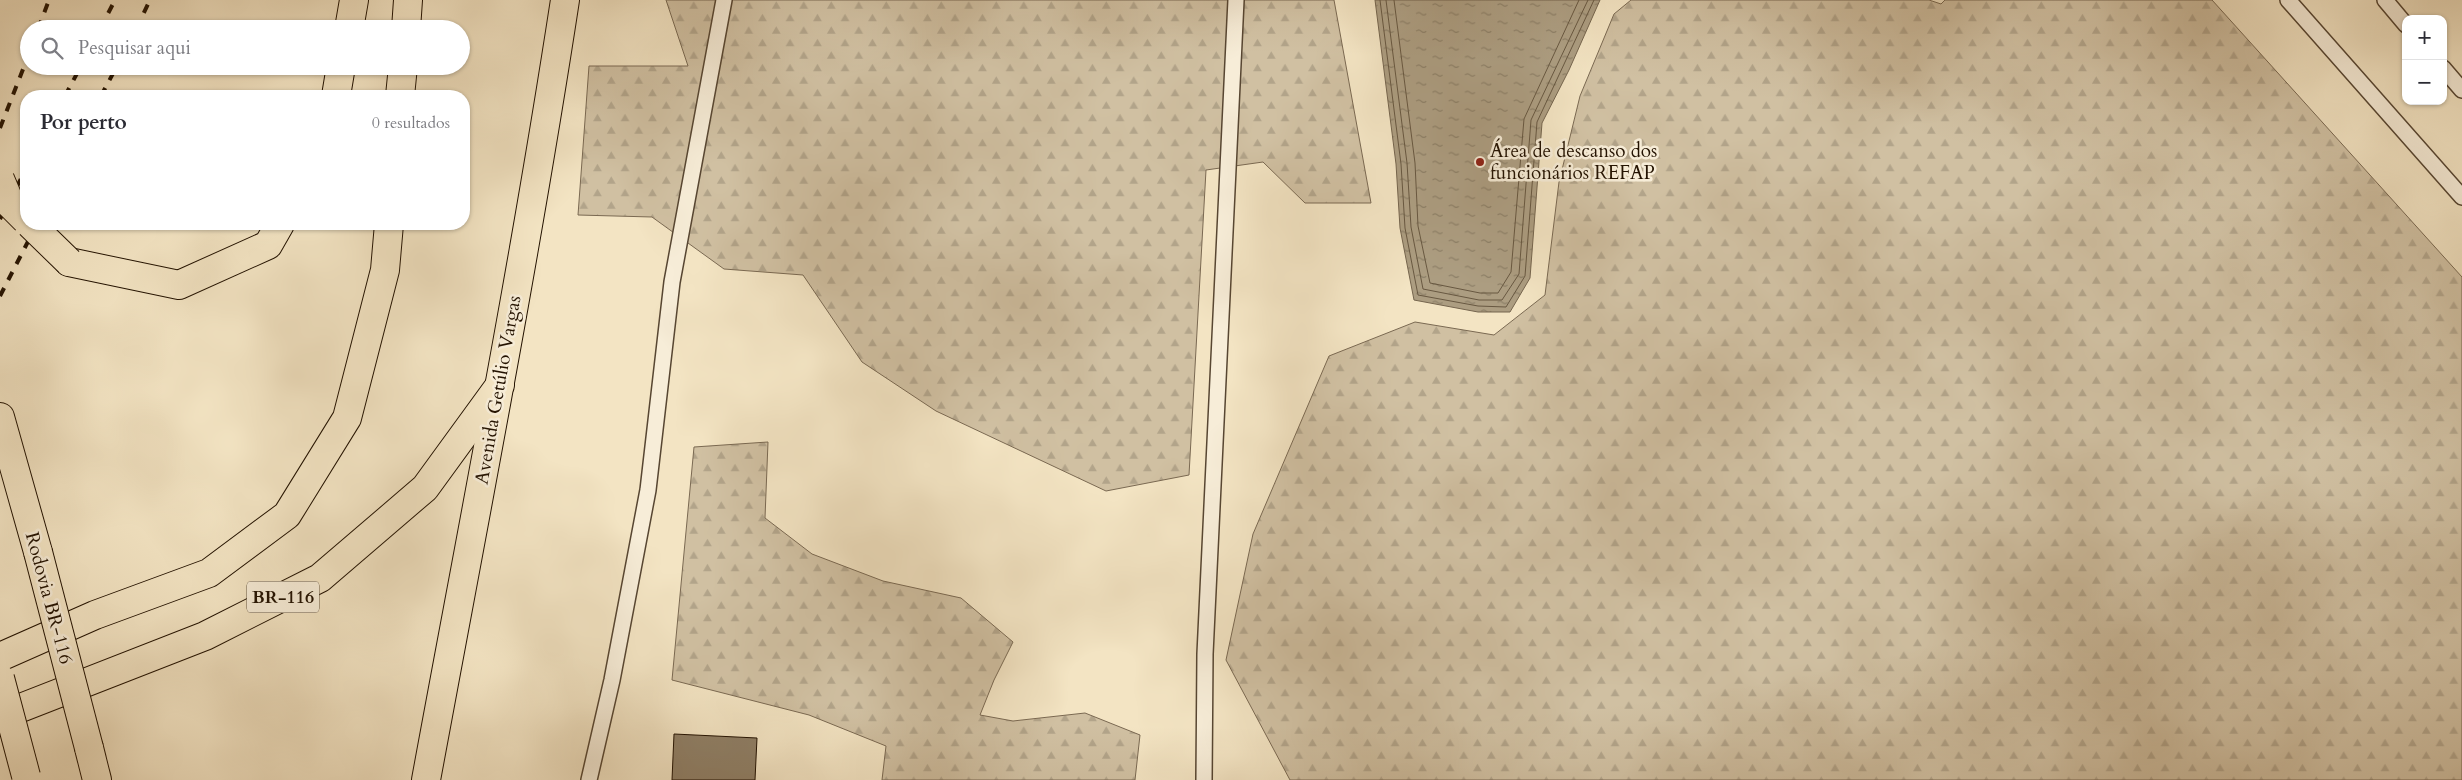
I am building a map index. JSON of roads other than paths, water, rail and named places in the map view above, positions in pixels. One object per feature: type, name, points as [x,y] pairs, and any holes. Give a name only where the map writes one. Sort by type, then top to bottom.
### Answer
[{"type":"main road","points":[[351,20],[354,0]]},
{"type":"main road","points":[[407,20],[408,0]]},
{"type":"main road","name":"Avenida Getúlio Vargas","points":[[426,780],[500,385],[565,0]]},
{"type":"main road","points":[[337,90],[340,75]]},
{"type":"main road","points":[[400,90],[401,75]]},
{"type":"main road","points":[[0,179],[11,205],[20,214]]},
{"type":"main road","points":[[36,230],[69,262],[179,285],[268,245],[277,230]]},
{"type":"main road","points":[[0,657],[95,615],[209,573],[287,515],[347,418],[385,270],[388,230]]},
{"type":"main road","name":"BR-116","points":[[0,716],[205,636],[320,578],[425,488],[500,385]]},
{"type":"main road","name":"Rodovia BR-116","points":[[0,417],[38,552],[96,780]]},
{"type":"main road","points":[[0,678],[27,778]]},
{"type":"lane","points":[[589,780],[612,680],[648,490],[672,282],[724,0]]},
{"type":"lane","points":[[1206,777],[1205,654],[1236,0]]},
{"type":"lane","points":[[2288,0],[2462,197]]},
{"type":"lane","points":[[2385,0],[2402,20]]},
{"type":"lane","points":[[2447,73],[2462,90]]},
{"type":"water","name":"Área de descanso dos funcionários REFAP","points":[[1375,0],[1600,0],[1569,70],[1542,123],[1530,278],[1510,312],[1478,312],[1414,300],[1400,228],[1396,164]]},
{"type":"railway","points":[[41,20],[49,0]]},
{"type":"railway","points":[[105,20],[115,0]]},
{"type":"railway","points":[[140,20],[150,0]]},
{"type":"railway","points":[[0,128],[21,75]]},
{"type":"railway","points":[[68,90],[76,75]]},
{"type":"railway","points":[[104,90],[112,75]]},
{"type":"railway","points":[[0,219],[20,181]]},
{"type":"railway","points":[[0,296],[34,230]]},
{"type":"place","name":"Área de descanso dos funcionários REFAP","points":[[1480,162]]}]
